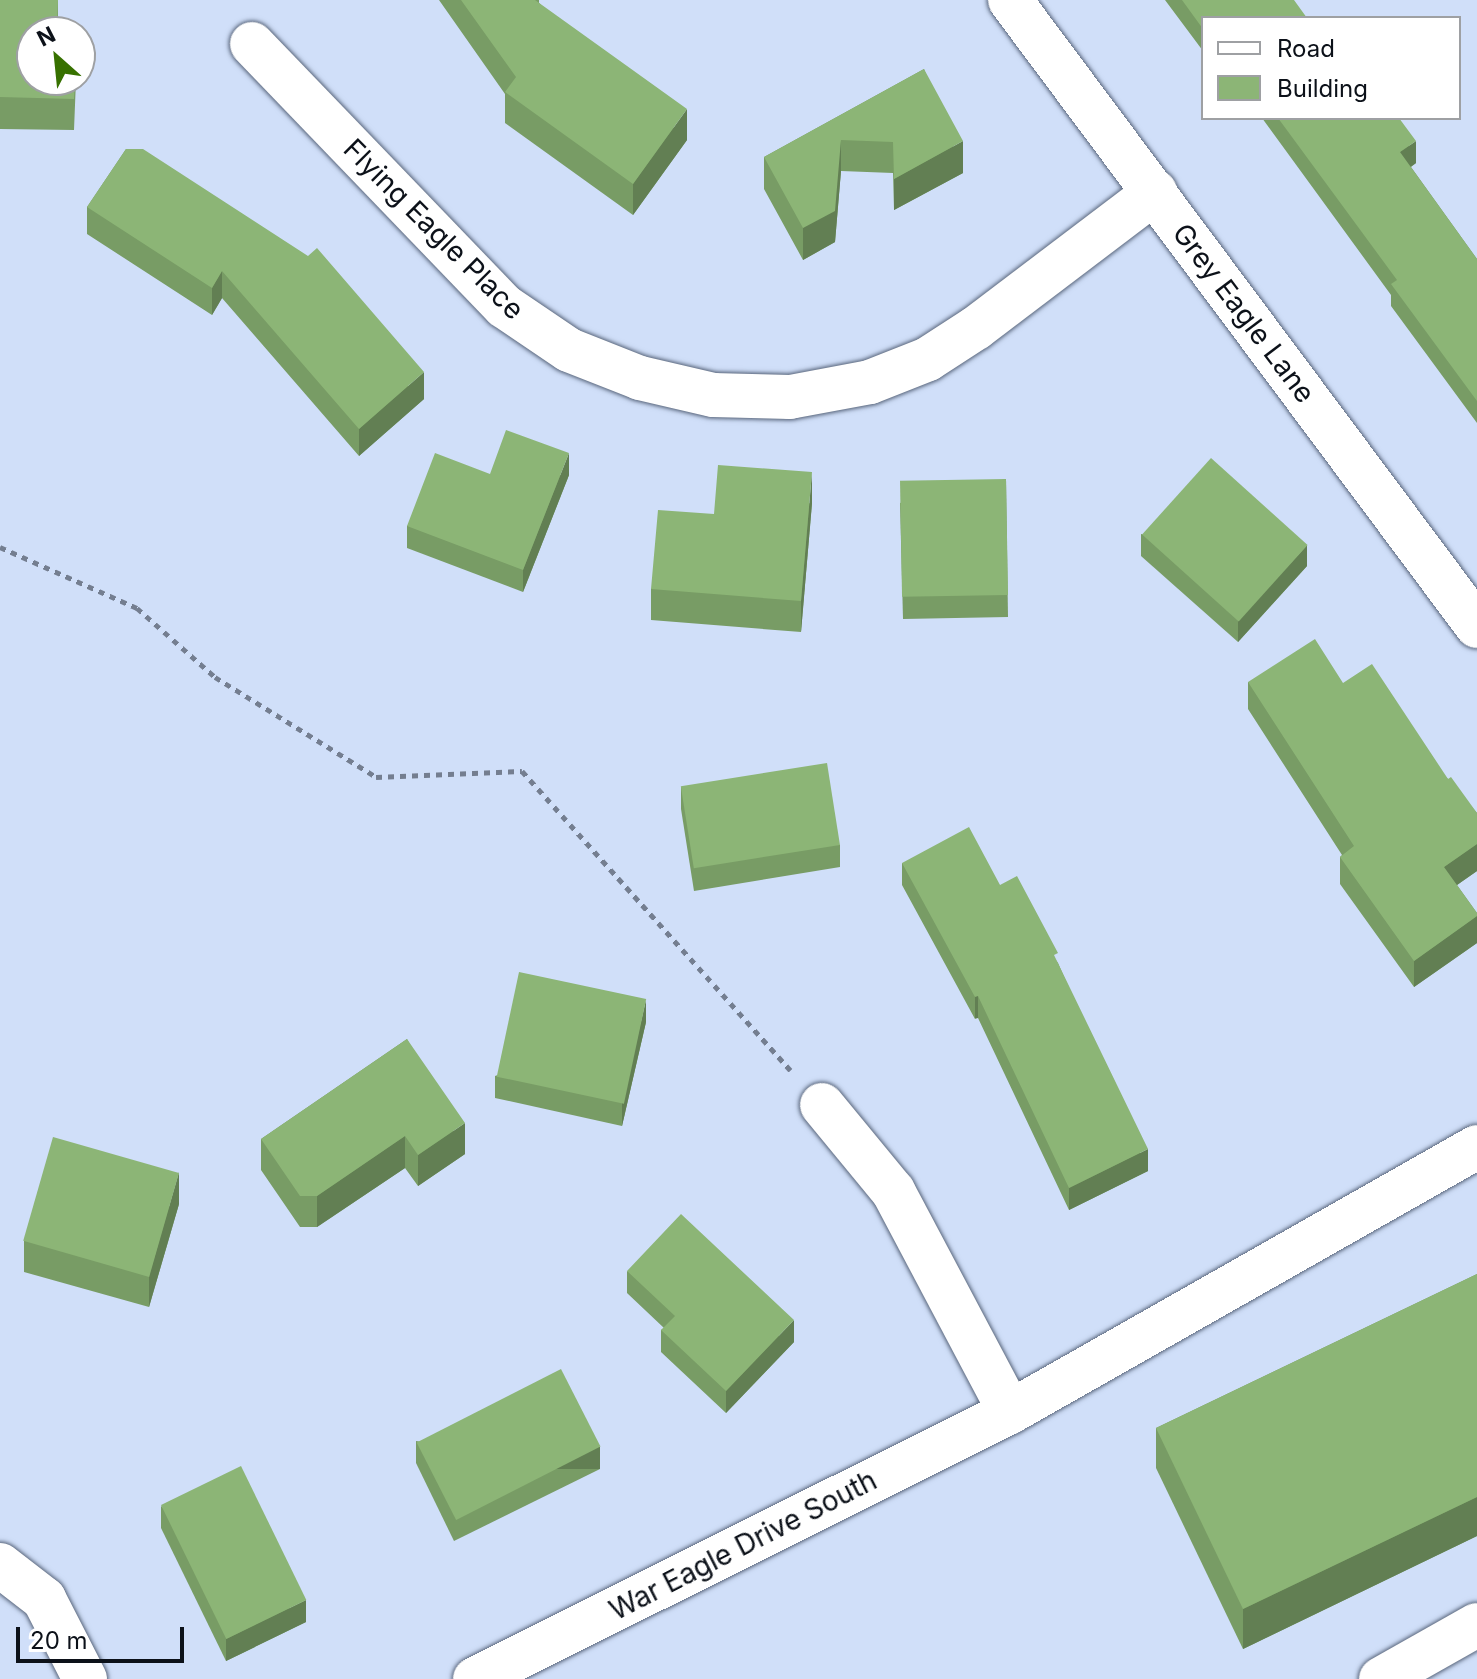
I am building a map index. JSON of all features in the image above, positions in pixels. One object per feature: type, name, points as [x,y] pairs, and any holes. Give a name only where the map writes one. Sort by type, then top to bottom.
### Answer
[{"type":"street","name":"Grey Eagle Lane","points":[[1010,0],[1477,626]]},
{"type":"street","name":"Flying Eagle Place","points":[[252,44],[504,306],[569,350],[640,378],[713,395],[790,397],[870,382],[928,359],[976,328],[1155,192]]},
{"type":"street","points":[[822,1105],[893,1191],[1010,1412]]},
{"type":"street","name":"War Eagle Drive South","points":[[475,1679],[1010,1412],[1477,1147]]},
{"type":"street","points":[[0,1565],[44,1599],[85,1679]]},
{"type":"street","points":[[1381,1679],[1477,1625]]},
{"type":"path","points":[[0,547],[137,608],[215,677],[376,777],[522,771],[822,1105]]},
{"type":"building","points":[[0,0],[58,0],[57,16],[16,16],[16,96],[74,96],[74,99],[0,97]]},
{"type":"building","points":[[461,0],[535,0],[687,109],[633,184],[505,92],[516,77]]},
{"type":"building","points":[[1182,0],[1294,0],[1306,16],[1201,16],[1201,26]]},
{"type":"building","points":[[924,69],[963,141],[894,179],[893,142],[841,140],[835,211],[803,228],[764,157]]},
{"type":"building","points":[[1279,120],[1400,120],[1416,141],[1400,152],[1477,259],[1477,401],[1391,284],[1397,280]]},
{"type":"building","points":[[126,149],[143,149],[308,256],[317,248],[424,372],[359,429],[222,271],[212,288],[87,207]]},
{"type":"building","points":[[506,430],[569,453],[523,570],[407,526],[435,453],[490,474]]},
{"type":"building","points":[[1211,458],[1308,545],[1239,622],[1142,535]]},
{"type":"building","points":[[718,465],[812,472],[801,601],[651,589],[658,510],[714,514]]},
{"type":"building","points":[[1006,479],[1008,595],[902,597],[900,481]]},
{"type":"building","points":[[1315,639],[1343,683],[1372,664],[1448,779],[1451,777],[1477,813],[1477,844],[1444,867],[1477,916],[1414,961],[1340,857],[1354,846],[1248,682]]},
{"type":"building","points":[[827,763],[840,845],[694,868],[681,786]]},
{"type":"building","points":[[969,827],[1000,885],[1017,876],[1058,953],[1054,955],[1148,1149],[1069,1188],[978,996],[975,997],[902,863]]},
{"type":"building","points":[[519,972],[646,999],[624,1104],[497,1077]]},
{"type":"building","points":[[407,1039],[465,1123],[418,1155],[405,1136],[317,1196],[300,1196],[261,1139]]},
{"type":"building","points":[[53,1137],[179,1173],[149,1277],[23,1241]]},
{"type":"building","points":[[681,1214],[794,1320],[726,1391],[661,1330],[675,1316],[627,1271]]},
{"type":"building","points":[[1477,1274],[1477,1497],[1243,1609],[1156,1428]]},
{"type":"building","points":[[561,1369],[600,1447],[456,1520],[417,1443]]},
{"type":"building","points":[[241,1466],[306,1600],[226,1639],[161,1505]]}]
